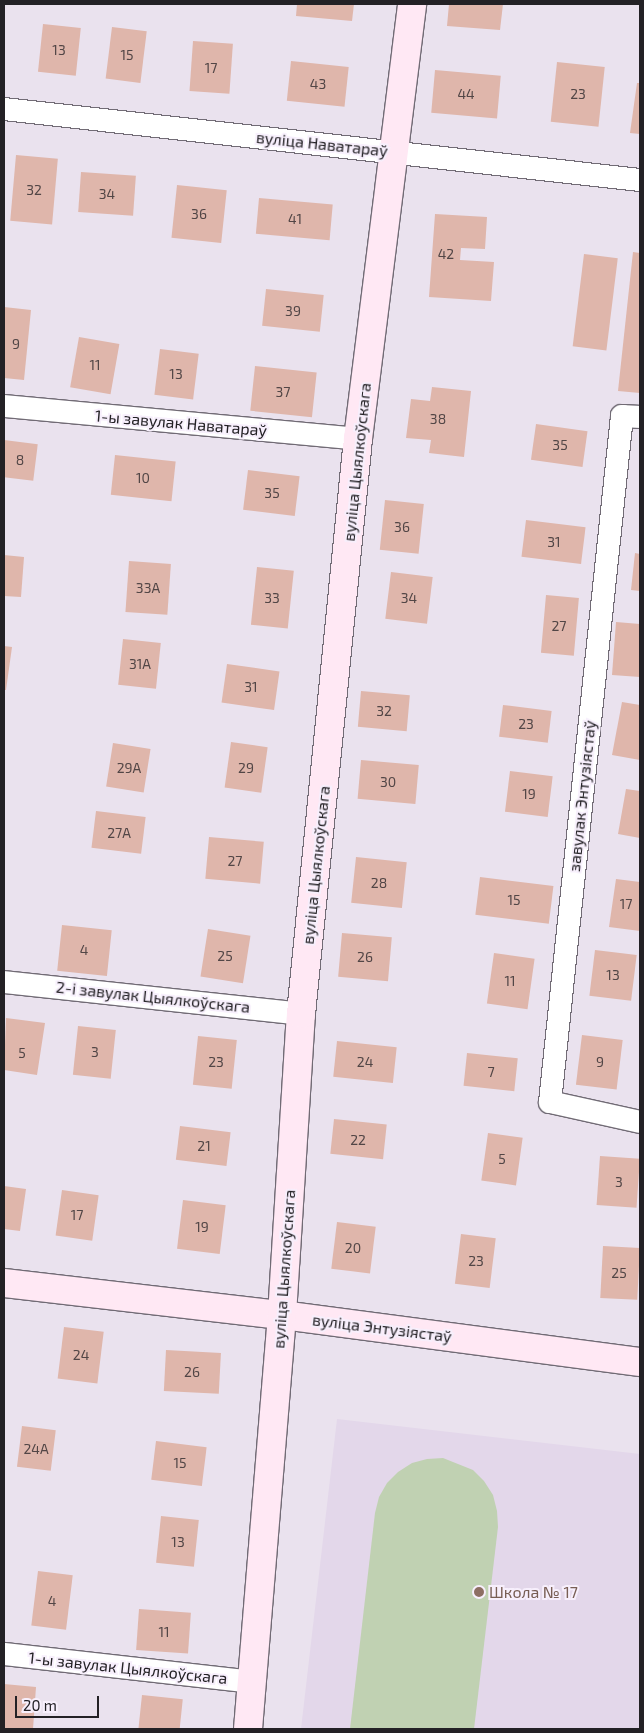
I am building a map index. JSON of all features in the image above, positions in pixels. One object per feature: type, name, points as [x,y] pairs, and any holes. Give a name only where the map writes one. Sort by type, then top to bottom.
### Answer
[{"type":"street","name":"вуліца Цыялкоўскага","points":[[248,1729],[282,1315],[302,1014],[358,439],[412,4]]},
{"type":"street","name":"вуліца Наватараў","points":[[4,109],[640,180]]},
{"type":"street","name":"1-ы завулак Наватараў","points":[[4,406],[358,439]]},
{"type":"street","name":"завулак Энтузіястаў","points":[[640,418],[622,416],[550,1102],[640,1122]]},
{"type":"street","name":"2-і завулак Цыялкоўскага","points":[[4,982],[302,1014]]},
{"type":"street","name":"вуліца Энтузіястаў","points":[[4,1282],[282,1315],[640,1362]]},
{"type":"street","name":"1-ы завулак Цыялкоўскага","points":[[4,1654],[253,1682]]},
{"type":"shaded area","name":"Школа № 17","points":[[337,1419],[640,1454],[640,1729],[301,1729]]},
{"type":"green space","points":[[443,1458],[473,1470],[484,1481],[493,1495],[497,1511],[498,1527],[474,1729],[350,1729],[375,1513],[379,1497],[387,1483],[398,1472],[412,1463],[427,1459]]},
{"type":"building","points":[[297,4],[354,4],[352,21],[296,16]]},
{"type":"building","points":[[449,4],[503,4],[500,30],[447,26]]},
{"type":"building","points":[[43,24],[81,28],[76,76],[38,72]]},
{"type":"building","points":[[112,27],[147,31],[140,83],[106,79]]},
{"type":"building","points":[[193,41],[233,44],[229,94],[190,91]]},
{"type":"building","points":[[291,61],[349,67],[345,107],[287,101]]},
{"type":"building","points":[[557,62],[605,67],[598,127],[551,122]]},
{"type":"building","points":[[435,70],[501,76],[497,119],[431,113]]},
{"type":"building","points":[[637,83],[640,83],[640,134],[630,133]]},
{"type":"building","points":[[16,155],[58,159],[52,224],[10,221]]},
{"type":"building","points":[[81,172],[136,176],[133,216],[78,212]]},
{"type":"building","points":[[177,185],[227,190],[221,243],[171,238]]},
{"type":"building","points":[[259,198],[333,204],[330,240],[256,234]]},
{"type":"building","points":[[435,214],[487,217],[485,249],[461,248],[460,260],[494,262],[491,301],[429,297]]},
{"type":"building","points":[[633,252],[640,253],[640,393],[618,391]]},
{"type":"building","points":[[584,254],[618,258],[606,350],[573,346]]},
{"type":"building","points":[[266,289],[324,295],[320,332],[262,326]]},
{"type":"building","points":[[4,307],[31,310],[24,380],[4,378]]},
{"type":"building","points":[[79,337],[119,344],[111,394],[70,387]]},
{"type":"building","points":[[160,349],[199,354],[193,399],[154,395]]},
{"type":"building","points":[[255,366],[317,372],[312,417],[250,411]]},
{"type":"building","points":[[432,387],[471,391],[464,457],[429,453],[431,440],[406,438],[411,399],[430,401]]},
{"type":"building","points":[[536,424],[587,431],[582,467],[531,460]]},
{"type":"building","points":[[4,440],[38,444],[33,481],[4,477]]},
{"type":"building","points":[[115,455],[176,461],[171,501],[111,495]]},
{"type":"building","points":[[248,470],[300,476],[295,516],[243,510]]},
{"type":"building","points":[[385,500],[424,504],[419,554],[380,550]]},
{"type":"building","points":[[526,520],[586,527],[581,564],[521,557]]},
{"type":"building","points":[[635,553],[640,554],[640,591],[631,590]]},
{"type":"building","points":[[4,555],[24,557],[21,597],[4,596]]},
{"type":"building","points":[[129,561],[171,564],[167,615],[125,612]]},
{"type":"building","points":[[257,567],[294,571],[288,629],[251,625]]},
{"type":"building","points":[[391,572],[433,577],[427,624],[385,619]]},
{"type":"building","points":[[546,595],[579,598],[574,656],[541,653]]},
{"type":"building","points":[[616,622],[640,624],[640,677],[612,675]]},
{"type":"building","points":[[123,639],[161,643],[156,689],[118,685]]},
{"type":"building","points":[[4,646],[12,647],[6,690],[4,690]]},
{"type":"building","points":[[227,664],[279,671],[274,710],[222,703]]},
{"type":"building","points":[[361,691],[410,695],[407,731],[358,727]]},
{"type":"building","points":[[622,702],[640,705],[640,760],[612,755]]},
{"type":"building","points":[[503,705],[552,711],[548,743],[499,737]]},
{"type":"building","points":[[231,742],[268,747],[261,793],[225,788]]},
{"type":"building","points":[[113,743],[151,749],[144,792],[106,786]]},
{"type":"building","points":[[361,760],[419,765],[415,804],[358,799]]},
{"type":"building","points":[[510,771],[553,776],[548,817],[505,812]]},
{"type":"building","points":[[626,789],[640,791],[640,838],[618,834]]},
{"type":"building","points":[[96,811],[146,817],[141,854],[91,848]]},
{"type":"building","points":[[209,837],[264,842],[260,884],[205,879]]},
{"type":"building","points":[[356,857],[407,862],[402,908],[351,903]]},
{"type":"building","points":[[480,877],[553,886],[549,924],[475,915]]},
{"type":"building","points":[[616,879],[640,882],[640,931],[609,927]]},
{"type":"building","points":[[62,925],[112,930],[107,976],[57,971]]},
{"type":"building","points":[[208,929],[250,936],[243,983],[200,976]]},
{"type":"building","points":[[342,933],[392,937],[388,981],[338,977]]},
{"type":"building","points":[[595,950],[637,955],[631,1001],[589,996]]},
{"type":"building","points":[[494,953],[535,959],[528,1009],[487,1004]]},
{"type":"building","points":[[6,1018],[45,1023],[37,1075],[4,1070]]},
{"type":"building","points":[[78,1026],[116,1030],[111,1079],[73,1075]]},
{"type":"building","points":[[582,1035],[623,1040],[617,1090],[576,1085]]},
{"type":"building","points":[[198,1036],[237,1040],[232,1089],[193,1085]]},
{"type":"building","points":[[337,1041],[397,1047],[393,1083],[333,1077]]},
{"type":"building","points":[[467,1053],[518,1058],[514,1091],[464,1086]]},
{"type":"building","points":[[334,1119],[387,1125],[383,1159],[330,1154]]},
{"type":"building","points":[[180,1126],[231,1132],[226,1166],[176,1160]]},
{"type":"building","points":[[488,1133],[523,1138],[516,1185],[481,1181]]},
{"type":"building","points":[[600,1156],[640,1159],[636,1208],[597,1205]]},
{"type":"building","points":[[4,1186],[26,1189],[20,1231],[4,1229]]},
{"type":"building","points":[[62,1190],[99,1195],[92,1241],[56,1236]]},
{"type":"building","points":[[183,1200],[226,1205],[220,1254],[177,1249]]},
{"type":"building","points":[[337,1222],[376,1227],[370,1273],[331,1269]]},
{"type":"building","points":[[461,1234],[496,1238],[490,1288],[455,1284]]},
{"type":"building","points":[[603,1246],[640,1248],[637,1300],[600,1298]]},
{"type":"building","points":[[64,1327],[104,1332],[97,1383],[58,1379]]},
{"type":"building","points":[[166,1350],[221,1353],[219,1394],[164,1391]]},
{"type":"building","points":[[22,1426],[56,1430],[51,1471],[17,1467]]},
{"type":"building","points":[[156,1441],[207,1447],[202,1486],[151,1480]]},
{"type":"building","points":[[161,1516],[199,1520],[194,1567],[156,1563]]},
{"type":"building","points":[[38,1571],[73,1575],[66,1630],[31,1626]]},
{"type":"building","points":[[139,1609],[191,1613],[188,1654],[136,1650]]},
{"type":"building","points":[[4,1684],[36,1687],[33,1729],[4,1729]]},
{"type":"building","points":[[142,1695],[183,1699],[180,1729],[138,1729]]},
{"type":"place","name":"Школа № 17","points":[[479,1592]]}]
